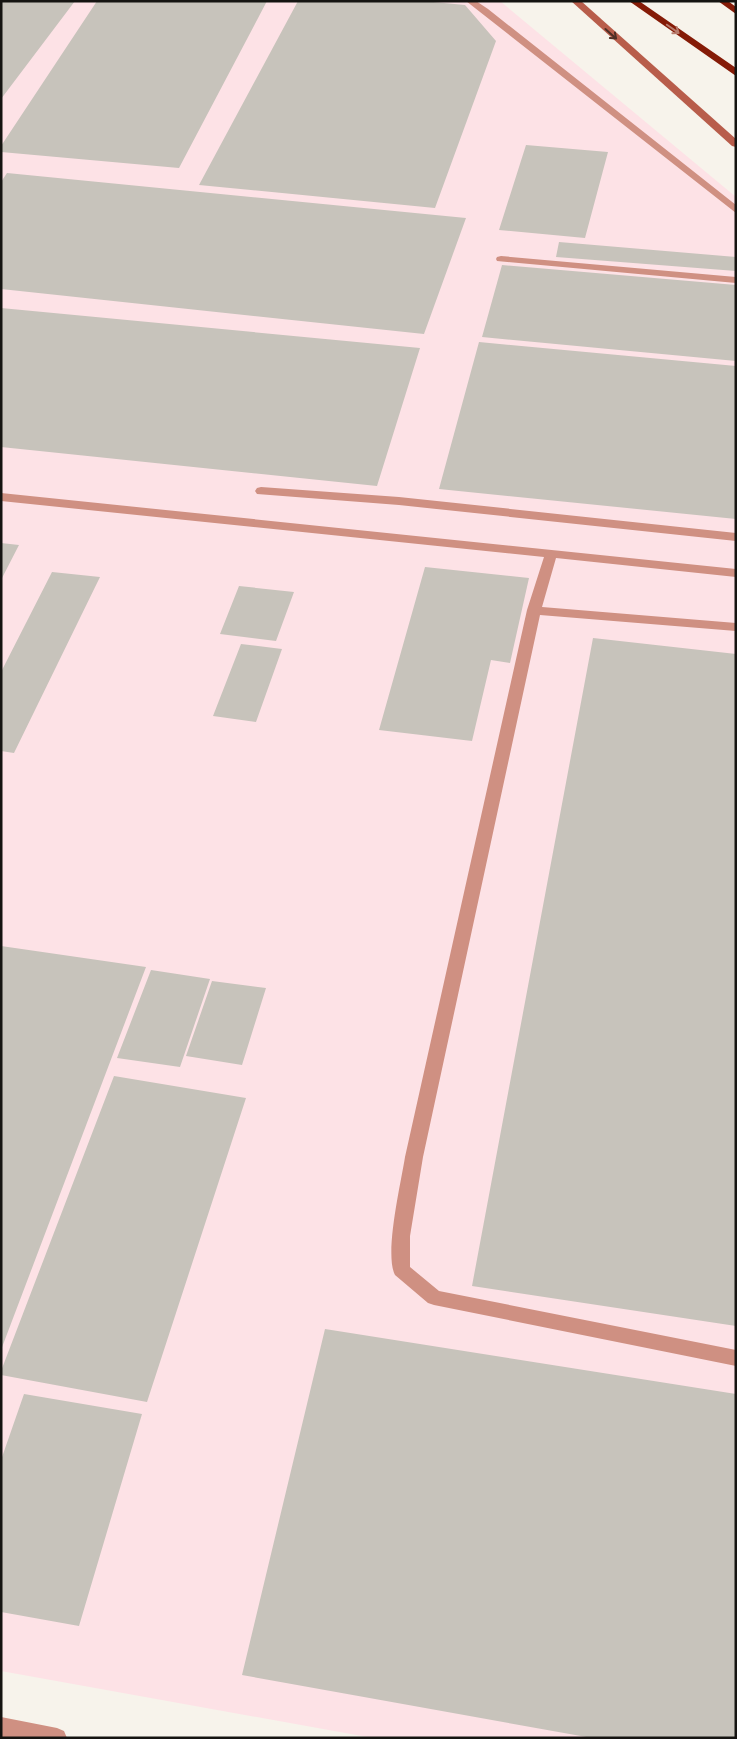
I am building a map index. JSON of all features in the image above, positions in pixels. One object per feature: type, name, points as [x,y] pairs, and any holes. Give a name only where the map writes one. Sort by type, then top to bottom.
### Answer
[{"type":"highway","points":[[633,1],[736,72]]},
{"type":"highway","points":[[722,1],[736,10]]},
{"type":"street","points":[[574,1],[736,144]]},
{"type":"lane","points":[[470,1],[736,210]]},
{"type":"lane","points":[[501,259],[736,280]]},
{"type":"lane","points":[[261,491],[399,501],[736,537]]},
{"type":"lane","points":[[1,497],[736,573]]},
{"type":"lane","points":[[552,554],[534,610],[414,1157],[401,1236],[401,1270],[434,1298],[736,1358]]},
{"type":"lane","points":[[534,610],[736,628]]},
{"type":"lane","points":[[1,1728],[56,1738]]},
{"type":"shaded area","points":[[1,1],[500,1],[736,197],[736,1738],[373,1738],[1,1671]]},
{"type":"building","points":[[1,1],[75,1],[1,99]]},
{"type":"building","points":[[97,1],[267,1],[179,168],[1,152],[1,146]]},
{"type":"building","points":[[298,1],[423,1],[465,5],[496,41],[435,208],[199,185]]},
{"type":"building","points":[[526,145],[608,152],[585,238],[499,230]]},
{"type":"building","points":[[7,173],[466,218],[424,334],[1,289],[1,182]]},
{"type":"building","points":[[559,242],[736,257],[736,271],[556,257]]},
{"type":"building","points":[[502,265],[736,285],[736,361],[482,337]]},
{"type":"building","points":[[1,308],[420,348],[377,486],[1,447]]},
{"type":"building","points":[[479,342],[736,366],[736,519],[439,489]]},
{"type":"building","points":[[1,543],[19,545],[1,580]]},
{"type":"building","points":[[425,567],[529,578],[510,663],[491,660],[472,741],[379,730]]},
{"type":"building","points":[[52,572],[100,577],[14,753],[1,751],[1,672]]},
{"type":"building","points":[[239,586],[294,592],[276,641],[220,634]]},
{"type":"building","points":[[593,638],[736,654],[736,1326],[472,1286]]},
{"type":"building","points":[[241,644],[282,649],[256,722],[213,716]]},
{"type":"building","points":[[1,946],[146,967],[1,1350]]},
{"type":"building","points":[[151,970],[210,979],[180,1067],[117,1058]]},
{"type":"building","points":[[212,981],[266,988],[242,1065],[186,1056]]},
{"type":"building","points":[[114,1076],[246,1098],[147,1402],[1,1375]]},
{"type":"building","points":[[325,1329],[736,1394],[735,1738],[592,1738],[242,1675]]},
{"type":"building","points":[[24,1394],[142,1414],[79,1626],[1,1612],[1,1460]]}]
